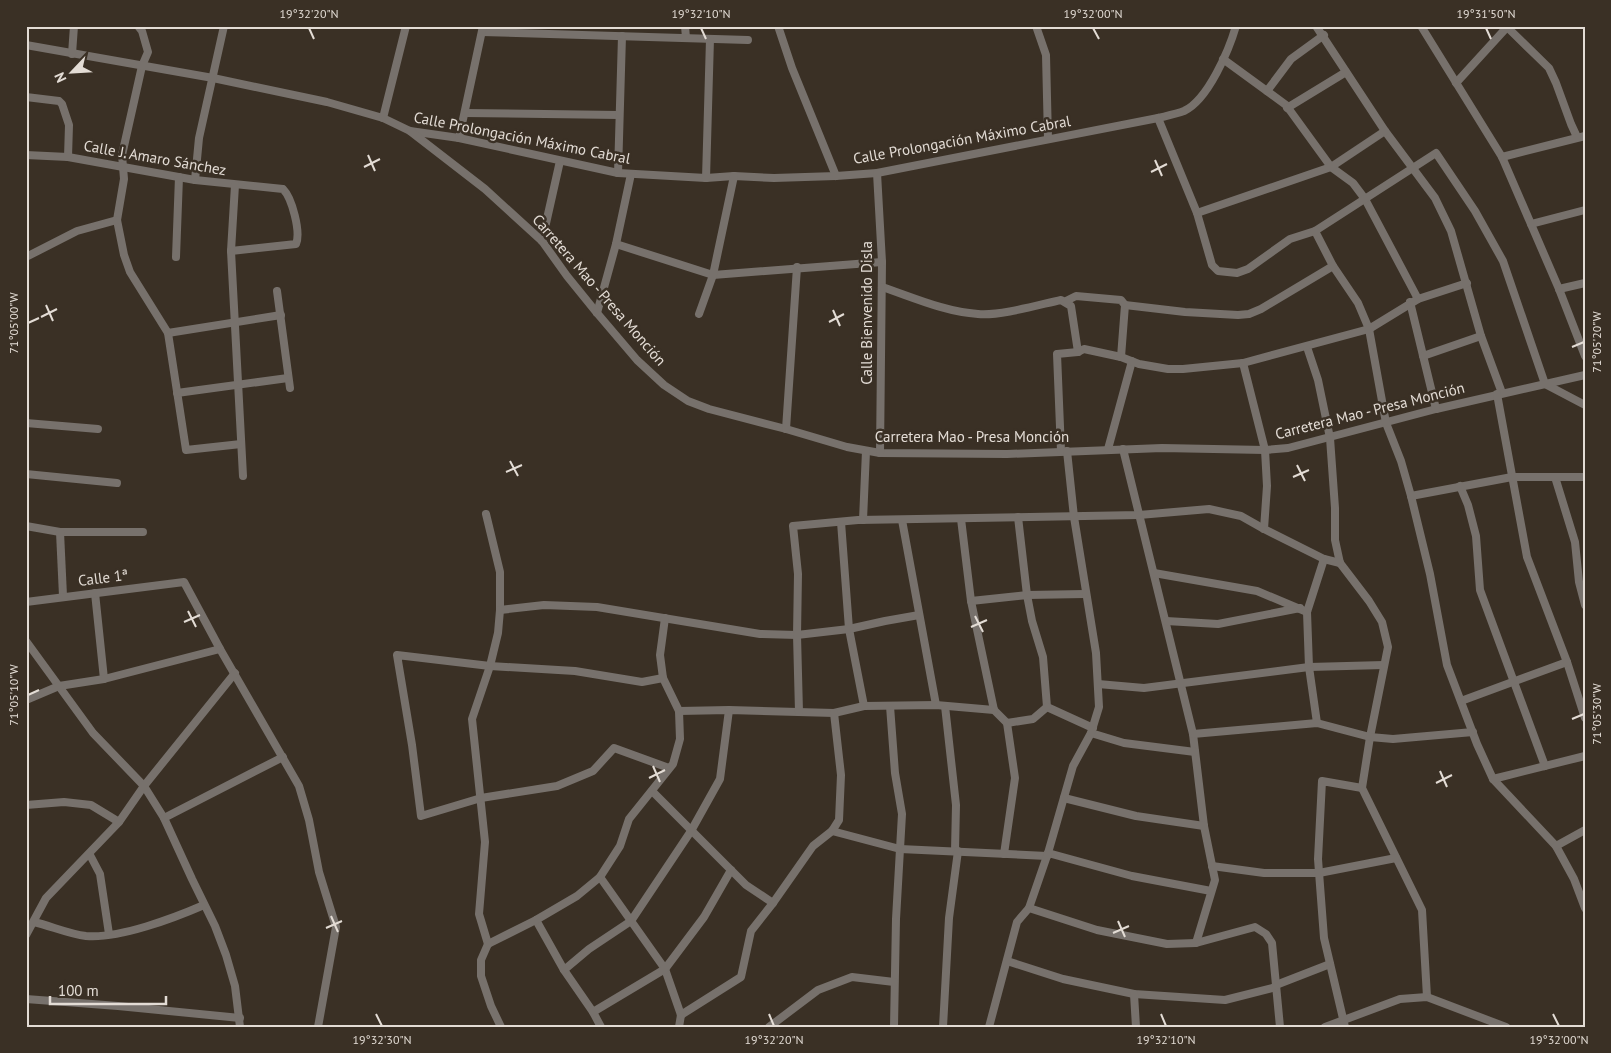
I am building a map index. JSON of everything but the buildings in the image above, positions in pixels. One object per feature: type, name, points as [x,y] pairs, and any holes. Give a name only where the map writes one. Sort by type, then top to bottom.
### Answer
[{"type":"street","points":[[72,54],[74,26]]},
{"type":"street","points":[[138,26],[142,31],[148,52],[142,66],[122,155],[124,179],[117,220],[124,255],[130,272],[168,333],[186,450],[241,444]]},
{"type":"street","points":[[195,180],[199,138],[224,26]]},
{"type":"street","points":[[383,118],[406,26]]},
{"type":"street","points":[[592,35],[593,26]]},
{"type":"street","points":[[685,26],[686,38]]},
{"type":"street","points":[[778,26],[792,68],[836,176]]},
{"type":"street","points":[[1036,26],[1046,55],[1048,139]]},
{"type":"street","name":"Calle Prolongación Máximo Cabral","points":[[26,45],[213,78],[327,102],[383,118],[410,131],[459,138],[618,173],[706,178],[734,176],[836,176],[877,173],[1158,118],[1185,110],[1206,91],[1230,47],[1236,26]]},
{"type":"street","points":[[1316,26],[1324,35],[1385,131],[1435,198],[1451,231],[1499,394],[1527,557],[1567,662],[1585,718]]},
{"type":"street","points":[[1421,26],[1502,157],[1559,289],[1585,356]]},
{"type":"street","points":[[1456,83],[1508,26],[1549,68],[1571,124],[1581,136],[1502,157]]},
{"type":"street","points":[[459,138],[482,29],[748,40]]},
{"type":"street","points":[[1267,91],[1291,59],[1324,35]]},
{"type":"street","points":[[618,173],[622,36]]},
{"type":"street","points":[[706,178],[710,39]]},
{"type":"street","points":[[1223,60],[1267,91],[1287,108],[1331,167],[1353,183],[1365,199],[1414,300],[1423,356],[1436,409]]},
{"type":"street","points":[[1287,108],[1346,72]]},
{"type":"street","points":[[26,97],[60,102],[69,124],[68,157]]},
{"type":"street","points":[[465,113],[619,115]]},
{"type":"street","points":[[1158,118],[1197,213],[1212,264],[1218,271],[1243,272],[1290,239],[1315,231],[1436,153],[1475,211],[1503,261],[1545,384],[1585,404]]},
{"type":"street","name":"Carretera Mao - Presa Monción","points":[[410,131],[485,190],[542,241],[566,276],[637,360],[676,394],[709,409],[846,447],[880,453],[1007,454],[1108,449],[1265,450],[1288,448],[1436,409],[1585,375]]},
{"type":"street","points":[[1197,213],[1331,167],[1385,131]]},
{"type":"street","name":"Calle J. Amaro Sánchez","points":[[26,155],[68,157],[179,178],[280,188],[285,191],[292,204],[298,239],[296,244],[231,251]]},
{"type":"street","points":[[542,241],[560,161]]},
{"type":"street","name":"Calle Bienvenido Disla","points":[[877,173],[882,262],[880,453]]},
{"type":"street","points":[[597,313],[616,244],[631,174]]},
{"type":"street","points":[[699,314],[713,275],[734,176]]},
{"type":"street","points":[[176,257],[179,178]]},
{"type":"street","points":[[235,185],[231,251],[243,476]]},
{"type":"street","points":[[1530,224],[1585,210]]},
{"type":"street","points":[[26,257],[77,231],[117,220]]},
{"type":"street","points":[[1315,231],[1333,266],[1358,303],[1369,329],[1386,423],[1401,461],[1411,496],[1430,574],[1447,665],[1472,732],[1493,779],[1556,846],[1574,879],[1585,908]]},
{"type":"street","points":[[616,244],[713,275],[797,267],[882,262]]},
{"type":"street","points":[[1125,305],[1185,312],[1249,314],[1261,309],[1333,266]]},
{"type":"street","points":[[786,429],[797,267]]},
{"type":"street","points":[[989,1027],[1017,922],[1029,908],[1048,854],[1073,766],[1092,730],[1099,707],[1096,653],[1085,594],[1064,451],[1057,354],[1078,352],[1084,349],[1121,357],[1139,364],[1168,369],[1243,363],[1369,329],[1414,300],[1466,283]]},
{"type":"street","points":[[1559,289],[1585,283]]},
{"type":"street","points":[[882,287],[952,310],[978,314],[991,314],[1061,300],[1066,301],[1072,306],[1078,352]]},
{"type":"street","points":[[278,291],[290,388]]},
{"type":"street","points":[[1066,301],[1076,296],[1122,300],[1125,305],[1121,357]]},
{"type":"street","points":[[168,333],[281,316]]},
{"type":"street","points":[[1423,356],[1482,336]]},
{"type":"street","points":[[1307,347],[1318,380],[1330,438],[1335,540],[1340,563],[1370,601],[1382,622],[1388,647],[1362,788],[1422,910],[1427,998]]},
{"type":"street","points":[[1108,449],[1132,361]]},
{"type":"street","points":[[1243,363],[1265,450],[1267,486],[1264,529]]},
{"type":"street","points":[[177,392],[288,378]]},
{"type":"street","points":[[26,423],[98,429]]},
{"type":"street","points":[[1123,449],[1194,734],[1204,826],[1215,880],[1196,943]]},
{"type":"street","points":[[863,520],[866,451]]},
{"type":"street","points":[[26,474],[117,483]]},
{"type":"street","points":[[1411,496],[1512,476],[1585,477]]},
{"type":"street","points":[[1555,476],[1575,542],[1579,582],[1585,605]]},
{"type":"street","points":[[1460,486],[1468,505],[1476,536],[1480,590],[1545,766]]},
{"type":"street","points":[[799,712],[798,574],[793,526],[863,520],[1139,515],[1209,509],[1241,516],[1324,559],[1340,563]]},
{"type":"street","points":[[486,514],[500,572],[500,610],[498,633],[490,666],[472,719],[485,842],[479,914],[488,944]]},
{"type":"street","points":[[1018,517],[1026,596],[1032,622],[1044,657],[1047,707]]},
{"type":"street","points":[[961,519],[971,601],[994,710],[1007,723],[1015,778],[1004,854]]},
{"type":"street","points":[[902,520],[936,705]]},
{"type":"street","points":[[842,522],[849,630],[864,706]]},
{"type":"street","points":[[26,526],[60,532],[143,532]]},
{"type":"street","points":[[60,532],[63,596]]},
{"type":"street","points":[[1317,723],[1303,610],[1324,559]]},
{"type":"street","points":[[1154,574],[1257,591],[1303,610]]},
{"type":"street","name":"Calle 1ª","points":[[26,602],[184,582],[220,649]]},
{"type":"street","points":[[94,593],[104,679]]},
{"type":"street","points":[[971,601],[1026,596],[1085,594]]},
{"type":"street","points":[[500,610],[544,605],[597,607],[760,634],[797,634],[849,630],[885,621],[919,616]]},
{"type":"street","points":[[1166,621],[1218,624],[1303,610]]},
{"type":"street","points":[[501,1027],[491,1006],[481,976],[481,960],[488,944],[536,920],[577,896],[600,877],[620,846],[629,819],[672,764],[680,738],[678,711],[663,678],[660,656],[665,618]]},
{"type":"street","points":[[26,641],[93,733],[144,786],[164,818],[215,926],[226,955],[235,986],[240,1023],[118,1006],[26,999]]},
{"type":"street","points":[[26,700],[59,686],[104,679],[220,649],[299,786],[309,820],[319,872],[336,927],[318,1027]]},
{"type":"street","points":[[663,678],[642,682],[575,671],[490,666],[397,655],[412,745],[421,816],[481,798],[557,786],[593,771],[614,748],[669,768]]},
{"type":"street","points":[[1461,701],[1567,662]]},
{"type":"street","points":[[1098,684],[1144,688],[1309,667],[1384,665]]},
{"type":"street","points":[[26,936],[46,898],[119,822],[144,786],[235,673]]},
{"type":"street","points":[[678,711],[729,710],[834,713],[864,706],[936,705],[994,710]]},
{"type":"street","points":[[890,706],[902,814],[896,919],[894,1027]]},
{"type":"street","points":[[943,1027],[949,918],[956,851],[956,806],[945,706]]},
{"type":"street","points":[[1007,723],[1033,719],[1047,707]]},
{"type":"street","points":[[1047,707],[1092,730],[1124,743],[1196,752]]},
{"type":"street","points":[[564,970],[589,949],[631,920],[691,831],[720,779],[729,710]]},
{"type":"street","points":[[681,1015],[741,977],[751,931],[774,903],[813,846],[832,831],[839,820],[841,775],[834,713]]},
{"type":"street","points":[[1194,734],[1317,723],[1370,737],[1393,739],[1472,732]]},
{"type":"street","points":[[1493,779],[1585,756]]},
{"type":"street","points":[[164,818],[283,757]]},
{"type":"street","points":[[1344,1023],[1324,938],[1318,860],[1322,780],[1362,788]]},
{"type":"street","points":[[652,790],[746,885],[774,903]]},
{"type":"street","points":[[1064,798],[1136,816],[1204,826]]},
{"type":"street","points":[[26,805],[64,802],[91,805],[119,822]]},
{"type":"street","points":[[1556,846],[1585,830]]},
{"type":"street","points":[[832,831],[900,849],[1048,854],[1132,876],[1211,891]]},
{"type":"street","points":[[90,854],[100,874],[109,934]]},
{"type":"street","points":[[1212,866],[1264,873],[1319,873],[1396,858]]},
{"type":"street","points":[[593,1012],[665,969],[704,917],[731,870]]},
{"type":"street","points":[[600,877],[665,969],[681,1015],[679,1027]]},
{"type":"street","points":[[34,922],[90,936],[109,934],[178,917],[204,905]]},
{"type":"street","points":[[1029,908],[1097,930],[1167,944],[1196,943],[1255,928],[1266,934],[1272,943],[1280,1027]]},
{"type":"street","points":[[536,920],[564,970],[601,1027]]},
{"type":"street","points":[[1007,961],[1063,978],[1134,994],[1225,1000],[1276,986],[1330,964]]},
{"type":"street","points":[[769,1027],[818,990],[852,977],[894,982]]},
{"type":"street","points":[[1134,994],[1136,1027]]},
{"type":"street","points":[[1325,1027],[1344,1023],[1400,998],[1427,998],[1506,1027]]}]
